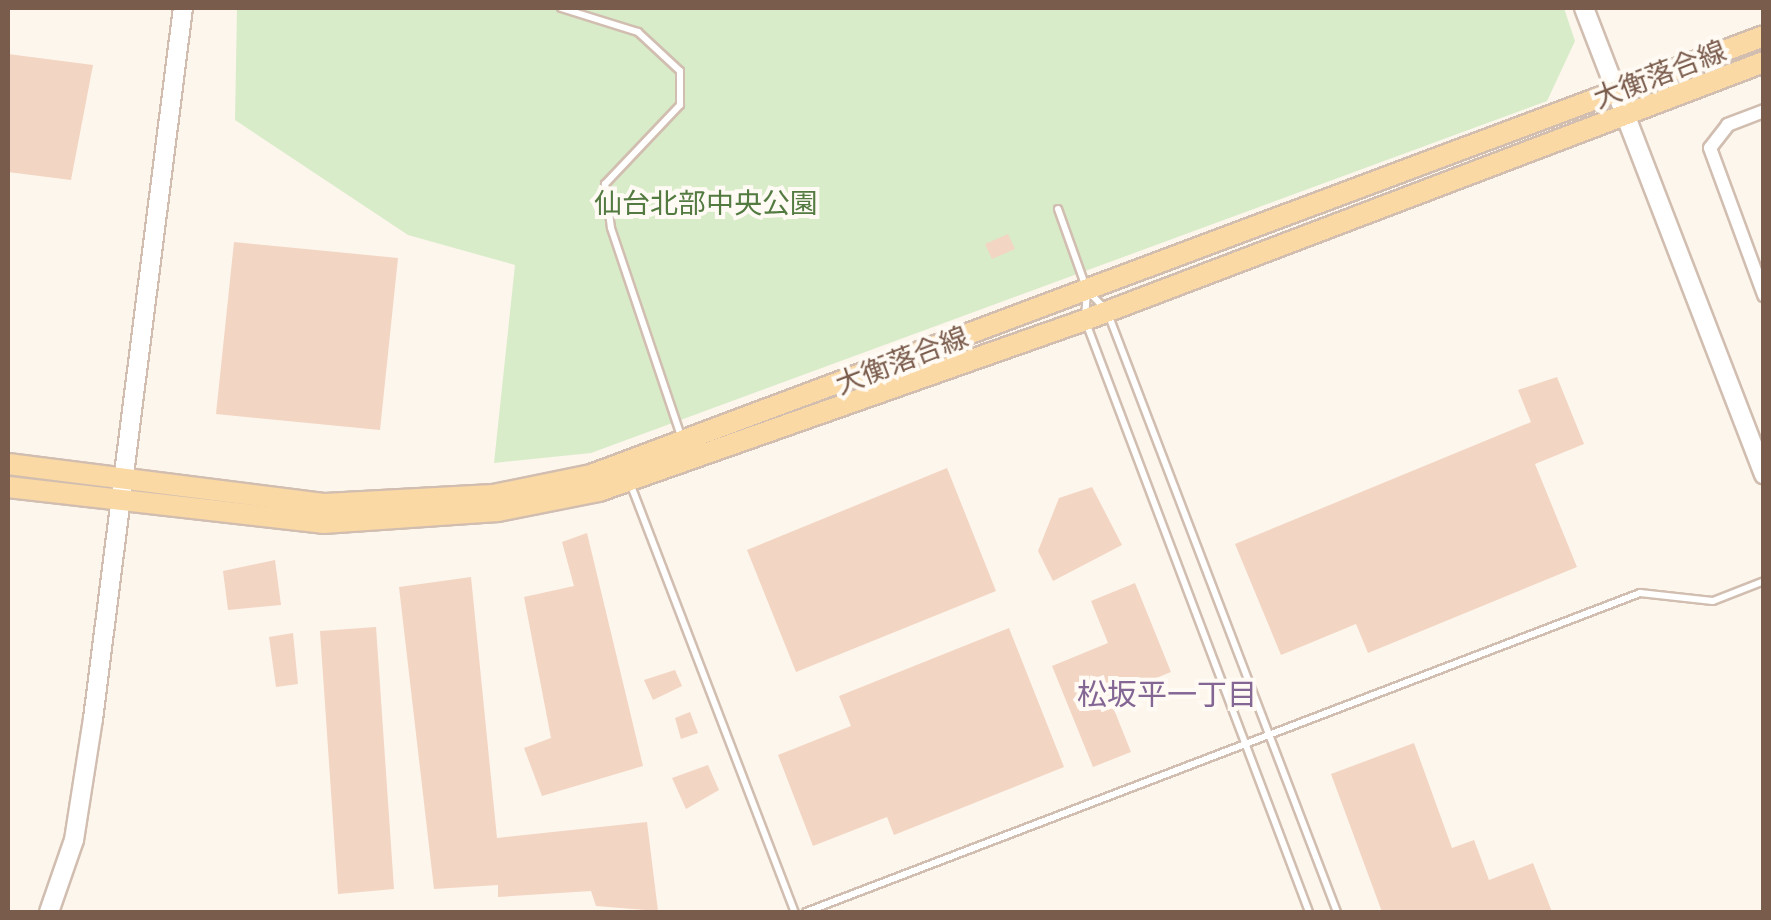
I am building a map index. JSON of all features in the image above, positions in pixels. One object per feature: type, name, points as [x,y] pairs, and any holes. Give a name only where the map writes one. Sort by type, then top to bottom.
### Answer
[{"type":"main road","name":"大衡落合線","points":[[8,464],[325,504],[409,503],[591,475],[684,444],[1764,36]]},
{"type":"main road","name":"大衡落合線","points":[[8,487],[322,523],[498,511],[630,482],[1086,320],[1764,62]]},
{"type":"street","points":[[49,912],[74,840],[183,8]]},
{"type":"street","points":[[1584,8],[1764,474]]},
{"type":"street","points":[[1764,111],[1728,125],[1710,148],[1764,295]]},
{"type":"lane","points":[[561,8],[638,32],[680,70],[680,105],[605,184],[610,228],[684,444]]},
{"type":"lane","points":[[1058,209],[1087,290],[1086,320],[1309,912]]},
{"type":"lane","points":[[1087,290],[1107,311],[1338,912]]},
{"type":"lane","points":[[630,482],[795,912]]},
{"type":"lane","points":[[806,912],[1247,747],[1640,593],[1714,601],[1764,580]]},
{"type":"green space","name":"仙台北部中央公園","points":[[237,8],[1564,8],[1575,41],[1547,101],[591,453],[494,463],[515,265],[408,235],[235,120]]},
{"type":"building","points":[[8,54],[93,65],[71,180],[8,172]]},
{"type":"building","points":[[1008,234],[1015,249],[992,259],[985,244]]},
{"type":"building","points":[[234,242],[398,258],[380,430],[216,414]]},
{"type":"building","points":[[1557,377],[1584,444],[1535,464],[1577,567],[1368,653],[1356,624],[1281,655],[1235,544],[1531,422],[1518,390]]},
{"type":"building","points":[[947,468],[996,591],[796,672],[747,550]]},
{"type":"building","points":[[1092,487],[1122,545],[1053,581],[1038,551],[1059,498]]},
{"type":"building","points":[[587,533],[643,766],[542,796],[524,748],[551,738],[524,597],[574,586],[562,542]]},
{"type":"building","points":[[275,560],[281,605],[228,610],[223,571]]},
{"type":"building","points":[[471,577],[497,838],[647,822],[658,911],[596,906],[591,891],[498,897],[498,885],[434,889],[399,587]]},
{"type":"building","points":[[1135,583],[1171,672],[1109,697],[1131,752],[1093,767],[1052,666],[1108,643],[1091,601]]},
{"type":"building","points":[[376,627],[394,889],[338,894],[320,631]]},
{"type":"building","points":[[1009,628],[1064,767],[894,835],[887,817],[813,846],[778,755],[851,726],[839,696]]},
{"type":"building","points":[[293,633],[298,684],[276,687],[269,637]]},
{"type":"building","points":[[675,670],[682,686],[653,700],[644,680]]},
{"type":"building","points":[[690,712],[698,733],[681,739],[675,718]]},
{"type":"building","points":[[1414,743],[1452,848],[1474,840],[1489,880],[1533,863],[1552,912],[1382,912],[1331,774]]},
{"type":"building","points":[[708,765],[719,790],[686,809],[672,778]]},
{"type":"district","name":"松坂平一丁目","points":[[1167,696]]}]
